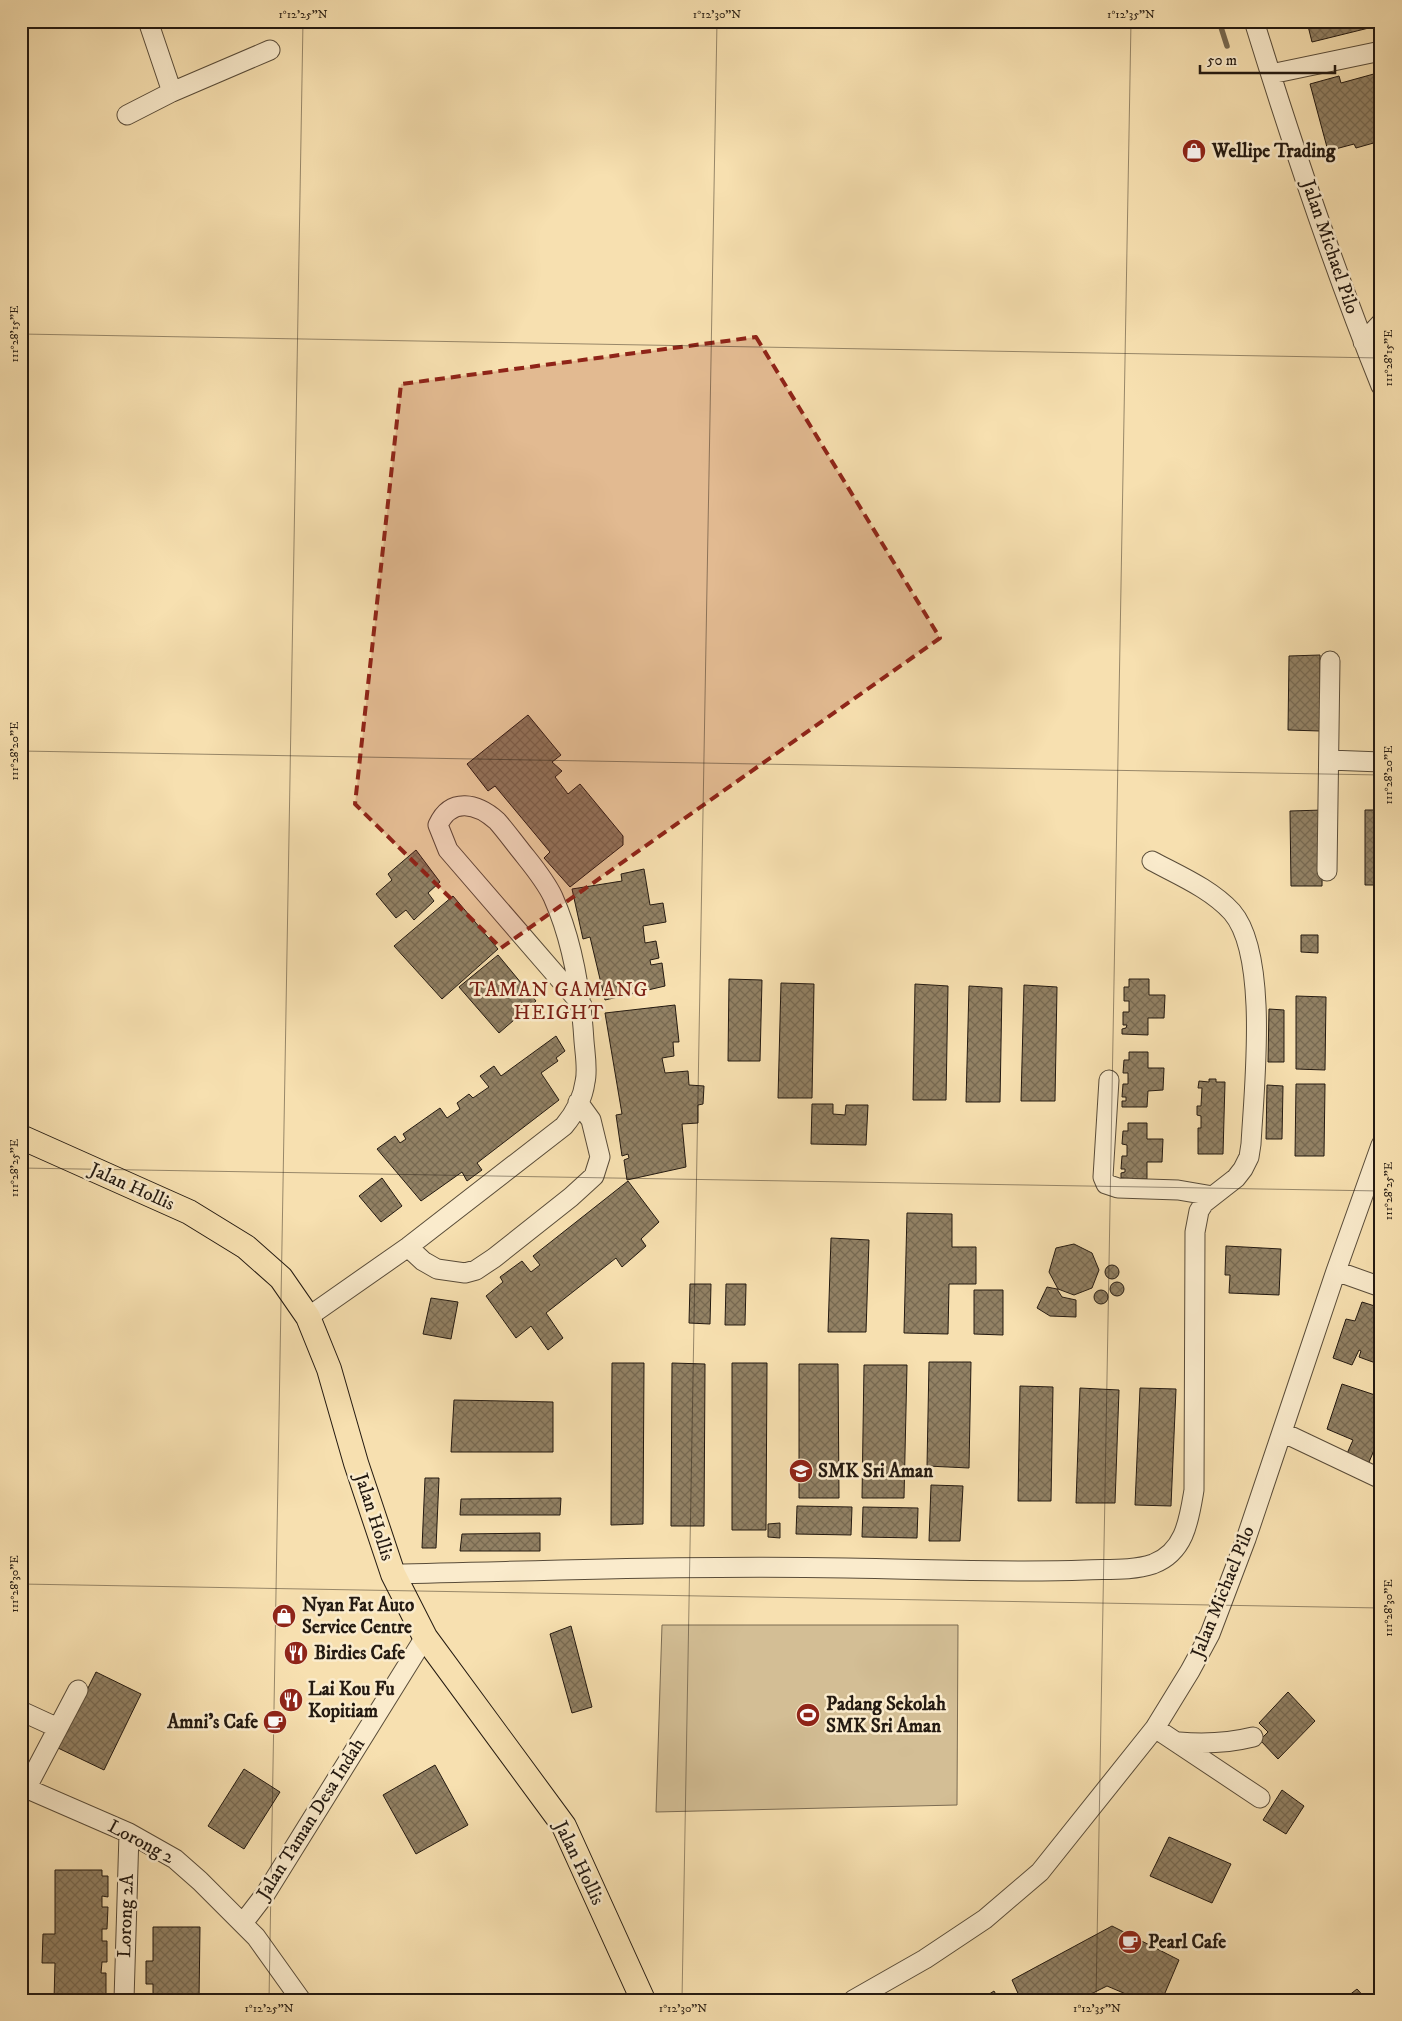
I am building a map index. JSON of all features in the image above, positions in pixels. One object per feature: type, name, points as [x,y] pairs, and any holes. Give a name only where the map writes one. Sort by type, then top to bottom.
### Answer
[{"type":"main road","name":"Jalan Hollis","points":[[21,1137],[189,1212],[246,1247],[281,1278],[308,1317],[329,1369],[356,1463],[393,1574],[425,1637],[564,1826],[643,2000]]},
{"type":"street","points":[[148,21],[172,92]]},
{"type":"street","name":"Jalan Michael Pilo","points":[[1254,21],[1363,342],[1381,386]]},
{"type":"street","points":[[127,115],[172,92],[270,50]]},
{"type":"street","points":[[1271,74],[1381,52]]},
{"type":"street","points":[[1363,342],[1381,323]]},
{"type":"street","points":[[1326,870],[1330,661]]},
{"type":"street","points":[[1329,760],[1381,762]]},
{"type":"street","points":[[308,1317],[408,1247],[564,1126],[574,1113],[585,1083],[582,1005],[573,959],[552,895],[537,871],[496,821],[483,811],[471,806],[460,805],[452,808],[443,815],[438,825],[448,850],[582,1005]]},
{"type":"street","points":[[393,1574],[785,1566],[1067,1570],[1132,1568],[1152,1564],[1170,1555],[1182,1539],[1190,1518],[1194,1490],[1195,1232],[1199,1211],[1204,1203],[1236,1178],[1243,1169],[1248,1157],[1251,1144],[1256,1041],[1253,964],[1245,937],[1233,914],[1217,898],[1152,861]]},
{"type":"street","points":[[1109,1080],[1103,1177],[1106,1184],[1118,1188],[1178,1190],[1213,1196]]},
{"type":"street","points":[[408,1247],[423,1261],[437,1269],[465,1273],[476,1270],[571,1197],[594,1176],[600,1157],[591,1120],[578,1102]]},
{"type":"street","name":"Jalan Michael Pilo","points":[[854,2000],[924,1960],[986,1919],[1040,1872],[1155,1728],[1210,1634],[1246,1539],[1336,1271],[1381,1145]]},
{"type":"street","points":[[1336,1271],[1381,1287]]},
{"type":"street","points":[[1282,1432],[1381,1479]]},
{"type":"street","name":"Jalan Taman Desa Indah","points":[[243,1923],[266,1893],[425,1637]]},
{"type":"street","points":[[24,1786],[78,1690]]},
{"type":"street","points":[[21,1711],[58,1728]]},
{"type":"street","points":[[1155,1728],[1179,1742],[1260,1798]]},
{"type":"street","points":[[1179,1742],[1221,1742],[1253,1737]]},
{"type":"street","name":"Lorong 2","points":[[24,1786],[128,1833],[181,1864],[243,1923],[267,1950],[301,2000]]},
{"type":"street","name":"Lorong 2A","points":[[124,2000],[128,1833]]},
{"type":"highlighted area","points":[[756,337],[940,638],[501,948],[355,804],[401,384]]},
{"type":"shaded area","name":"Padang Sekolah SMK Sri Aman","points":[[662,1625],[958,1625],[957,1805],[656,1812]]},
{"type":"building","points":[[1299,21],[1381,21],[1381,25],[1312,42],[1308,26],[1301,28]]},
{"type":"building","points":[[1381,72],[1381,131],[1374,133],[1377,142],[1356,148],[1354,144],[1328,151],[1310,84],[1339,76],[1341,83]]},
{"type":"building","points":[[1320,655],[1320,731],[1288,730],[1289,656]]},
{"type":"building","points":[[528,715],[561,755],[552,762],[562,771],[555,777],[568,794],[580,784],[623,836],[623,845],[570,887],[544,858],[550,852],[495,786],[488,791],[467,764]]},
{"type":"building","points":[[1323,810],[1322,886],[1291,886],[1290,811]]},
{"type":"building","points":[[1365,810],[1381,810],[1381,885],[1365,885]]},
{"type":"building","points":[[416,850],[440,882],[428,893],[434,901],[414,920],[406,910],[396,918],[376,894],[392,880],[388,874]]},
{"type":"building","points":[[644,869],[650,905],[663,903],[666,922],[643,926],[645,943],[656,941],[659,958],[650,960],[651,965],[662,963],[665,986],[605,1000],[590,937],[583,939],[572,889],[622,881],[621,874]]},
{"type":"building","points":[[453,896],[498,949],[442,999],[394,946]]},
{"type":"building","points":[[1301,935],[1318,935],[1318,953],[1301,952]]},
{"type":"building","points":[[498,955],[536,1001],[499,1033],[459,987]]},
{"type":"building","points":[[729,979],[762,980],[760,1061],[728,1061]]},
{"type":"building","points":[[1129,979],[1149,979],[1149,995],[1165,995],[1164,1018],[1148,1018],[1148,1035],[1122,1034],[1122,1029],[1126,1028],[1127,1025],[1123,1025],[1123,1012],[1129,1012],[1129,1001],[1124,1001],[1124,987],[1129,987]]},
{"type":"building","points":[[781,983],[814,984],[812,1098],[778,1098]]},
{"type":"building","points":[[915,984],[948,986],[946,1100],[913,1100]]},
{"type":"building","points":[[1024,985],[1057,987],[1055,1101],[1021,1101]]},
{"type":"building","points":[[969,986],[1002,988],[1000,1102],[966,1102]]},
{"type":"building","points":[[1296,996],[1326,997],[1325,1070],[1296,1069]]},
{"type":"building","points":[[675,1005],[679,1042],[673,1042],[674,1056],[662,1058],[665,1073],[688,1071],[689,1085],[704,1086],[703,1104],[698,1105],[698,1123],[682,1124],[686,1167],[627,1180],[624,1160],[629,1158],[628,1154],[622,1156],[616,1115],[622,1114],[605,1013]]},
{"type":"building","points":[[1269,1009],[1284,1010],[1284,1062],[1268,1062]]},
{"type":"building","points":[[556,1036],[565,1051],[556,1058],[558,1061],[541,1073],[559,1100],[477,1163],[482,1170],[467,1181],[462,1172],[421,1201],[377,1149],[395,1136],[400,1143],[406,1139],[403,1134],[440,1108],[447,1118],[460,1109],[457,1103],[469,1094],[473,1098],[489,1087],[480,1076],[494,1066],[501,1076]]},
{"type":"building","points":[[1129,1052],[1148,1052],[1148,1068],[1164,1068],[1163,1090],[1148,1091],[1147,1107],[1122,1107],[1122,1101],[1126,1101],[1126,1097],[1122,1097],[1123,1084],[1128,1084],[1128,1073],[1123,1073],[1124,1060],[1129,1060]]},
{"type":"building","points":[[1209,1079],[1216,1079],[1216,1082],[1225,1082],[1223,1154],[1198,1154],[1198,1128],[1201,1128],[1201,1116],[1197,1115],[1197,1106],[1201,1106],[1202,1088],[1198,1088],[1199,1081],[1209,1082]]},
{"type":"building","points":[[1296,1084],[1325,1084],[1324,1156],[1295,1156]]},
{"type":"building","points":[[1267,1085],[1283,1086],[1282,1139],[1266,1139]]},
{"type":"building","points":[[812,1104],[833,1104],[833,1114],[845,1115],[846,1105],[868,1105],[866,1145],[811,1144]]},
{"type":"building","points":[[1128,1123],[1147,1123],[1147,1139],[1163,1139],[1162,1162],[1147,1162],[1147,1179],[1121,1178],[1121,1173],[1125,1172],[1125,1169],[1121,1169],[1122,1156],[1127,1156],[1127,1145],[1122,1144],[1123,1131],[1128,1131]]},
{"type":"building","points":[[382,1178],[402,1206],[381,1222],[359,1196]]},
{"type":"building","points":[[628,1181],[659,1222],[641,1239],[646,1246],[622,1267],[616,1258],[546,1313],[563,1338],[548,1350],[531,1326],[516,1338],[486,1296],[503,1282],[500,1277],[522,1261],[531,1272],[540,1265],[533,1256]]},
{"type":"building","points":[[907,1213],[952,1214],[952,1247],[976,1247],[976,1284],[949,1284],[948,1334],[904,1333]]},
{"type":"building","points":[[831,1238],[869,1240],[866,1332],[828,1332]]},
{"type":"building","points":[[1074,1244],[1092,1253],[1099,1270],[1092,1288],[1074,1295],[1058,1289],[1049,1272],[1056,1248]]},
{"type":"building","points":[[1226,1246],[1281,1249],[1279,1295],[1229,1293],[1230,1275],[1225,1275]]},
{"type":"building","points":[[1109,1265],[1115,1265],[1119,1272],[1115,1279],[1109,1279],[1105,1275],[1105,1269]]},
{"type":"building","points":[[1117,1282],[1122,1284],[1124,1289],[1122,1294],[1117,1296],[1112,1294],[1110,1289],[1112,1284]]},
{"type":"building","points":[[690,1284],[711,1284],[710,1324],[689,1323]]},
{"type":"building","points":[[726,1284],[746,1284],[745,1325],[725,1325]]},
{"type":"building","points":[[1047,1287],[1057,1289],[1062,1297],[1076,1300],[1076,1317],[1050,1316],[1037,1308]]},
{"type":"building","points":[[974,1290],[1003,1290],[1003,1335],[974,1334]]},
{"type":"building","points":[[1101,1290],[1106,1292],[1108,1297],[1106,1302],[1101,1304],[1096,1302],[1094,1297],[1096,1292]]},
{"type":"building","points":[[431,1298],[458,1302],[451,1339],[423,1334]]},
{"type":"building","points":[[1362,1302],[1381,1308],[1381,1365],[1359,1357],[1361,1351],[1359,1350],[1352,1365],[1333,1358],[1346,1319],[1355,1321]]},
{"type":"building","points":[[929,1362],[971,1362],[969,1468],[927,1466]]},
{"type":"building","points":[[612,1363],[644,1363],[643,1524],[611,1525]]},
{"type":"building","points":[[672,1363],[705,1364],[704,1526],[671,1526]]},
{"type":"building","points":[[732,1363],[767,1363],[766,1530],[732,1530]]},
{"type":"building","points":[[799,1364],[838,1364],[839,1498],[799,1498]]},
{"type":"building","points":[[864,1365],[907,1365],[904,1498],[862,1498]]},
{"type":"building","points":[[1342,1384],[1375,1395],[1378,1384],[1381,1385],[1381,1445],[1377,1443],[1367,1467],[1345,1458],[1353,1440],[1327,1429]]},
{"type":"building","points":[[1020,1386],[1053,1387],[1051,1501],[1018,1501]]},
{"type":"building","points":[[1080,1388],[1119,1390],[1115,1503],[1076,1503]]},
{"type":"building","points":[[1140,1388],[1176,1389],[1171,1506],[1135,1505]]},
{"type":"building","points":[[454,1400],[553,1402],[553,1452],[451,1452]]},
{"type":"building","points":[[425,1478],[439,1478],[436,1548],[422,1548]]},
{"type":"building","points":[[931,1485],[963,1486],[960,1541],[929,1541]]},
{"type":"building","points":[[561,1498],[560,1515],[460,1515],[461,1499]]},
{"type":"building","points":[[797,1506],[852,1507],[851,1535],[796,1534]]},
{"type":"building","points":[[863,1507],[918,1508],[917,1538],[862,1537]]},
{"type":"building","points":[[780,1523],[780,1538],[768,1537],[768,1524]]},
{"type":"building","points":[[540,1533],[540,1551],[460,1551],[462,1534]]},
{"type":"building","points":[[571,1626],[592,1707],[572,1713],[550,1634]]},
{"type":"building","points":[[96,1672],[141,1694],[104,1770],[58,1748]]},
{"type":"building","points":[[1288,1692],[1315,1721],[1278,1759],[1260,1740],[1268,1732],[1259,1723]]},
{"type":"building","points":[[435,1765],[468,1825],[416,1854],[383,1795]]},
{"type":"building","points":[[244,1769],[280,1792],[244,1849],[208,1826]]},
{"type":"building","points":[[1282,1790],[1304,1806],[1286,1834],[1263,1820]]},
{"type":"building","points":[[1169,1837],[1231,1864],[1212,1903],[1150,1876]]},
{"type":"building","points":[[55,1870],[102,1870],[102,1876],[108,1876],[108,1897],[102,1896],[102,1907],[108,1907],[107,1929],[102,1929],[102,1941],[107,1941],[107,1962],[102,1962],[101,1973],[106,1973],[106,1994],[101,1994],[101,2000],[54,2000],[55,1963],[42,1963],[43,1934],[55,1934]]},
{"type":"building","points":[[1112,1926],[1179,1960],[1162,2000],[1140,2000],[1107,1986],[1079,2000],[1021,2000],[1012,1980]]},
{"type":"building","points":[[153,1927],[200,1927],[199,2000],[147,2000],[147,1995],[153,1995],[153,1984],[146,1984],[146,1961],[153,1961]]},
{"type":"building","points":[[1357,1989],[1367,2000],[1343,2000]]},
{"type":"building","points":[[994,1991],[999,2000],[980,2000]]},
{"type":"building","points":[[229,1994],[275,1994],[275,2000],[228,2000]]},
{"type":"waterway","points":[[1219,21],[1227,46]]},
{"type":"place","name":"Wellipe Trading","points":[[1194,151]]},
{"type":"place","name":"SMK Sri Aman","points":[[801,1471]]},
{"type":"place","name":"Nyan Fat Auto Service Centre","points":[[284,1616]]},
{"type":"place","name":"Birdies Cafe","points":[[296,1653]]},
{"type":"place","name":"Lai Kou Fu Kopitiam","points":[[291,1700]]},
{"type":"place","name":"Padang Sekolah SMK Sri Aman","points":[[808,1715]]},
{"type":"place","name":"Amni's Cafe","points":[[275,1722]]},
{"type":"place","name":"Pearl Cafe","points":[[1130,1942]]},
{"type":"district","name":"TAMAN GAMANG HEIGHT","points":[[559,1002]]}]
